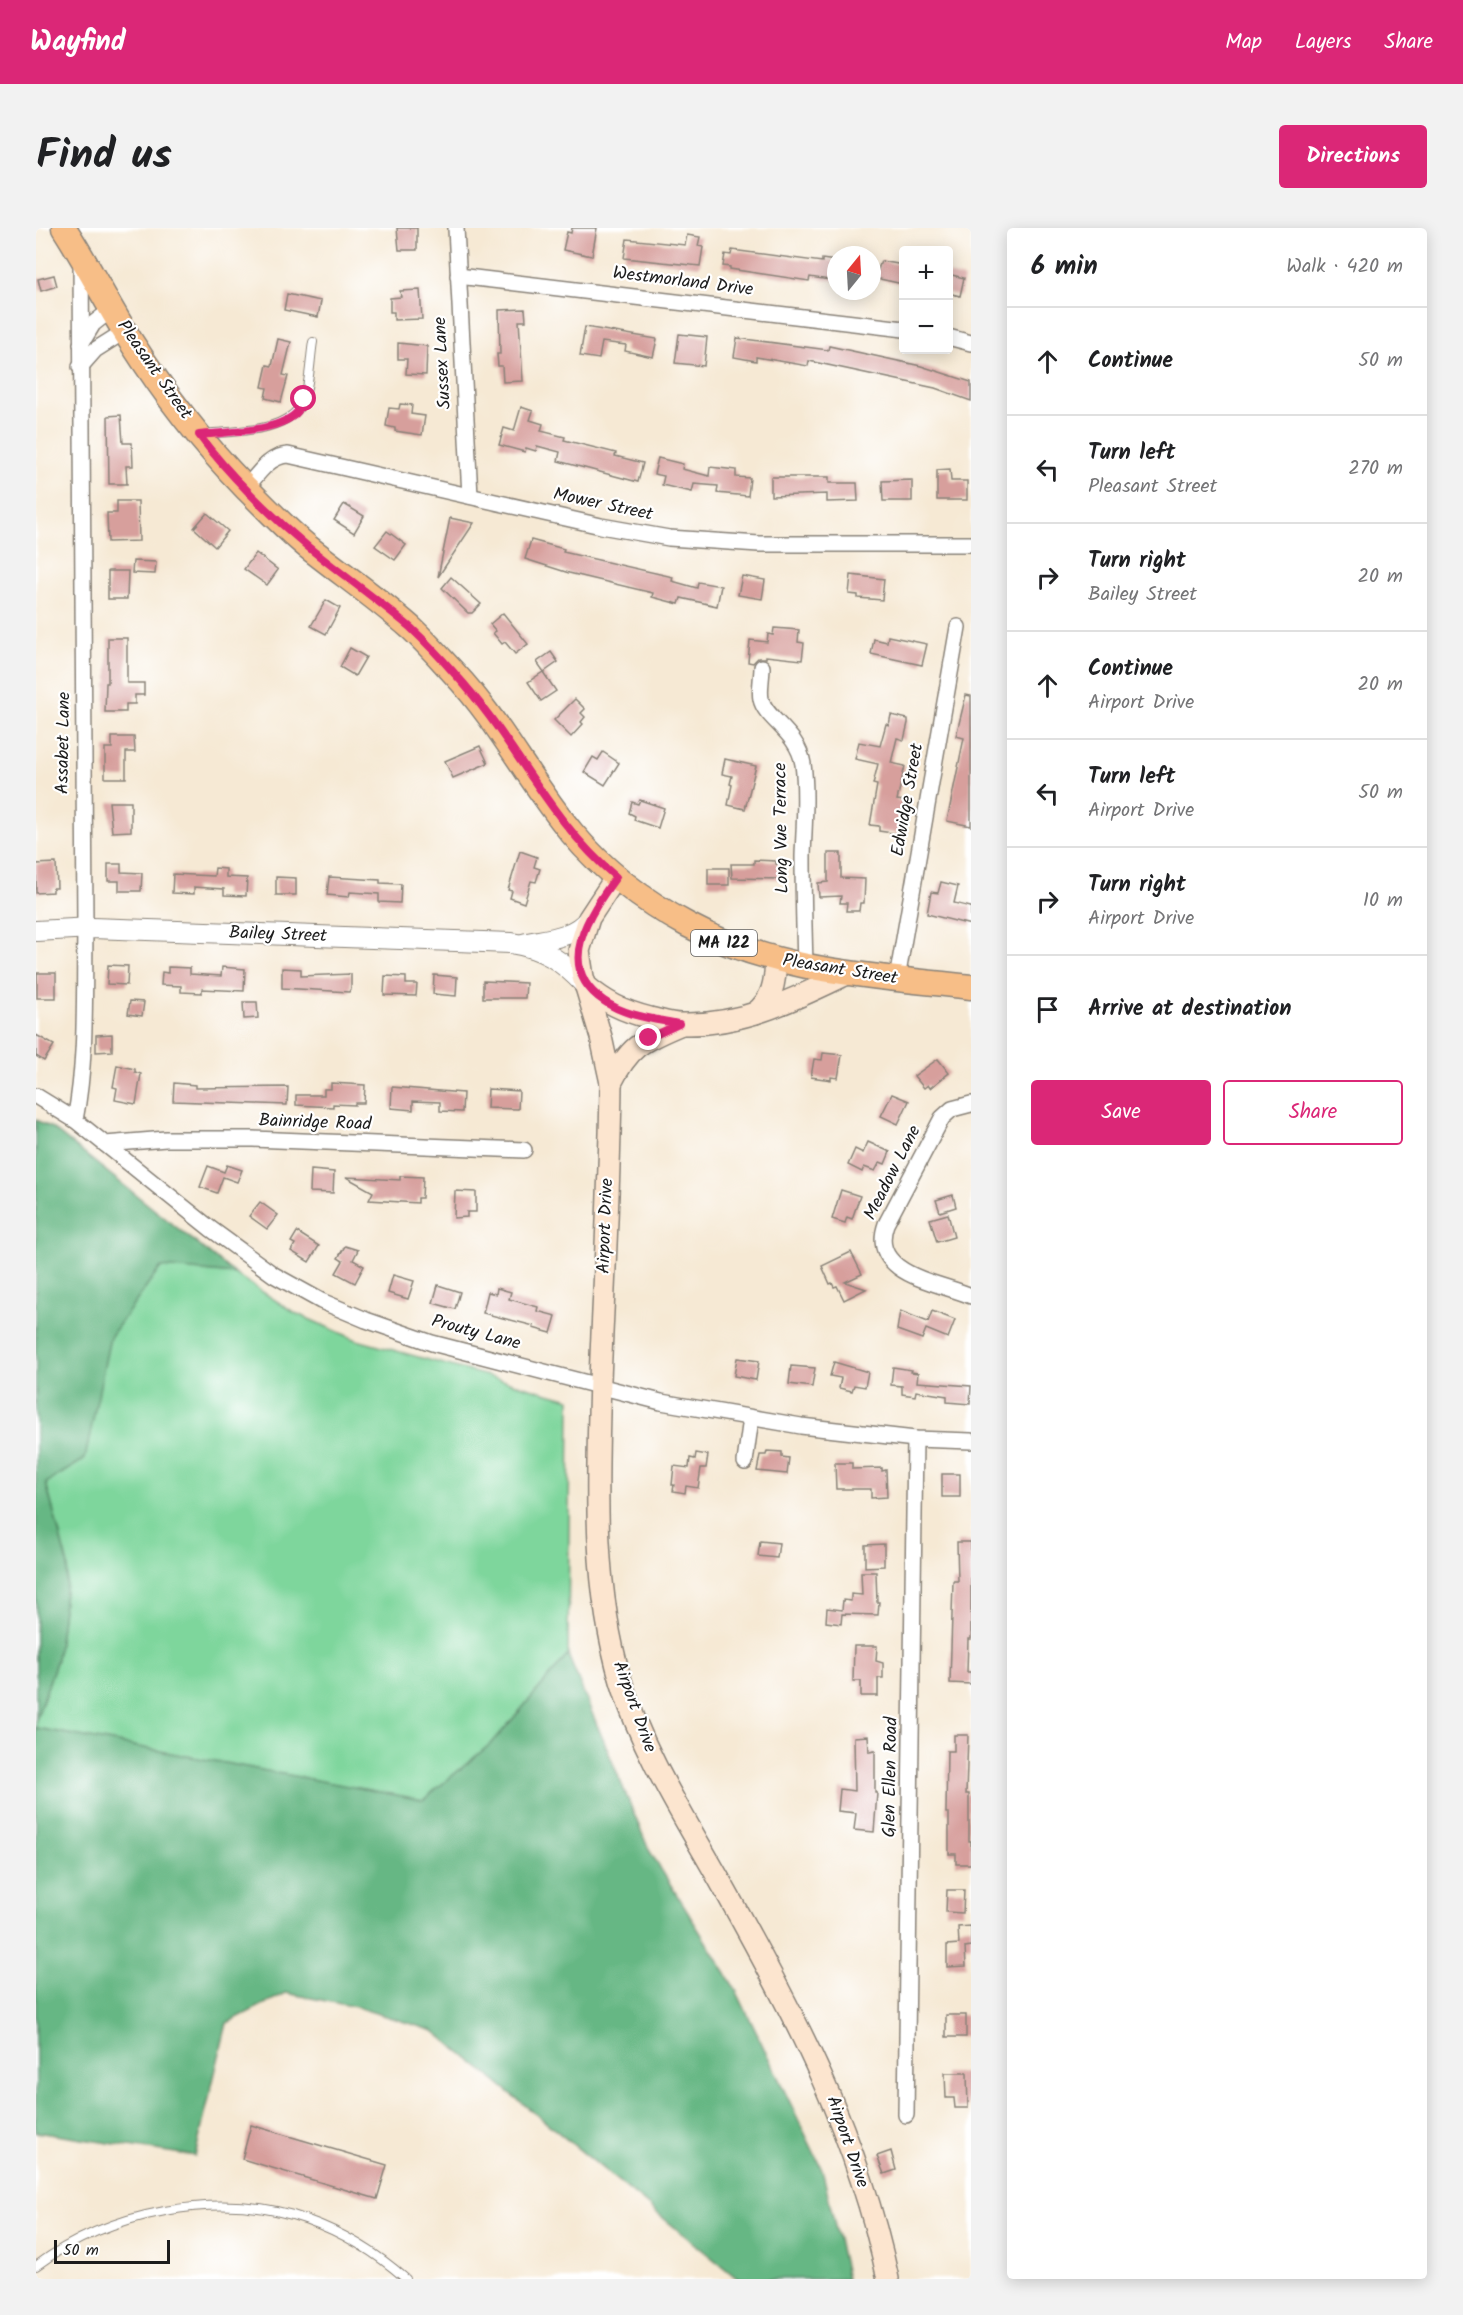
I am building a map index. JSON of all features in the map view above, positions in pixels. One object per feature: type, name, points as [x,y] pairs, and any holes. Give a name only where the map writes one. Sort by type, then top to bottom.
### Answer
[{"type":"main road","name":"Pleasant Street","points":[[64,228],[145,363],[199,435],[246,488],[306,545],[412,629],[456,674],[497,724],[570,831],[616,877],[672,916],[733,947],[776,960],[847,974],[971,987]]},
{"type":"main road","name":"Bailey Street","points":[[589,918],[616,877]]},
{"type":"main road","name":"Airport Drive","points":[[589,918],[579,951],[585,985],[601,1037],[611,1083],[596,1492],[610,1632],[621,1683],[657,1768],[779,1987],[826,2084],[855,2161],[881,2246],[888,2279]]},
{"type":"main road","points":[[752,1015],[765,1004],[772,993],[776,960]]},
{"type":"main road","name":"Airport Drive","points":[[585,985],[604,1002],[634,1014],[679,1024],[722,1021],[752,1015],[797,998],[847,974]]},
{"type":"main road","name":"Airport Drive","points":[[611,1083],[624,1059],[633,1049],[649,1038],[679,1024]]},
{"type":"street","name":"Sussex Lane","points":[[456,228],[470,496]]},
{"type":"street","name":"Assabet Lane","points":[[75,1120],[79,1099],[84,1030],[85,928],[81,255]]},
{"type":"street","name":"Westmorland Drive","points":[[458,276],[899,329]]},
{"type":"street","points":[[80,347],[89,329],[112,309]]},
{"type":"street","points":[[80,366],[95,350],[125,331]]},
{"type":"street","points":[[953,338],[971,343]]},
{"type":"street","name":"Mower Street","points":[[246,488],[271,461],[280,456],[288,456],[624,531],[691,540],[781,544],[971,544]]},
{"type":"street","name":"Edwidge Street","points":[[897,979],[958,627]]},
{"type":"street","name":"Long Vue Terrace","points":[[762,667],[761,700],[766,709],[787,730],[803,762],[805,966]]},
{"type":"street","name":"Bailey Street","points":[[519,944],[568,934],[589,918]]},
{"type":"street","name":"Bailey Street","points":[[36,931],[85,928],[519,944],[536,948],[552,956],[585,985]]},
{"type":"street","name":"Prouty Lane","points":[[36,1096],[75,1120],[211,1229],[274,1275],[321,1301],[366,1320],[432,1342],[662,1402],[801,1426],[915,1439],[971,1441]]},
{"type":"street","name":"Meadow Lane","points":[[971,1104],[956,1107],[942,1118],[886,1224],[883,1243],[887,1257],[899,1269],[971,1296]]},
{"type":"street","name":"Bainridge Road","points":[[105,1144],[146,1140],[253,1139],[524,1150]]},
{"type":"street","points":[[745,1462],[752,1418]]},
{"type":"street","name":"Glen Ellen Road","points":[[906,2115],[915,1439]]},
{"type":"lane","points":[[199,435],[248,430],[281,423],[297,412],[304,399],[313,342]]},
{"type":"lane","points":[[36,2266],[78,2240],[112,2226],[182,2207],[220,2205],[266,2210],[304,2219],[344,2236],[386,2261],[406,2279]]},
{"type":"green space","points":[[36,1120],[52,1128],[235,1274],[161,1267],[110,1337],[85,1459],[46,1483],[68,1566],[57,1659],[36,1720]]},
{"type":"green space","points":[[161,1267],[235,1274],[295,1313],[357,1340],[570,1399],[568,1655],[493,1742],[423,1800],[36,1728],[36,1720],[57,1659],[68,1566],[46,1483],[85,1459],[36,1303],[104,1365],[110,1337]]},
{"type":"green space","points":[[568,1655],[649,1850],[736,1990],[822,2169],[847,2279],[738,2279],[434,2031],[356,2007],[286,1993],[227,2023],[195,2156],[36,2132],[36,1728],[423,1800],[493,1742]]},
{"type":"building","points":[[397,228],[417,228],[417,250],[399,250]]},
{"type":"building","points":[[572,228],[597,228],[592,256],[563,250],[567,232],[571,233]]},
{"type":"building","points":[[687,235],[700,237],[698,246],[703,247],[700,266],[624,258],[627,239],[685,245]]},
{"type":"building","points":[[732,250],[822,262],[822,259],[827,260],[827,280],[810,277],[809,281],[730,269],[730,267],[723,266],[725,254],[731,255]]},
{"type":"building","points":[[881,261],[899,264],[899,283],[881,279]]},
{"type":"building","points":[[54,275],[57,286],[41,291],[38,279]]},
{"type":"building","points":[[953,275],[964,278],[960,296],[953,294]]},
{"type":"building","points":[[420,290],[422,319],[394,320],[394,312],[390,312],[390,298],[401,297],[400,291]]},
{"type":"building","points":[[287,294],[321,301],[318,317],[284,310]]},
{"type":"building","points":[[525,309],[526,321],[519,321],[523,381],[503,382],[502,366],[498,366],[497,354],[500,354],[499,310]]},
{"type":"building","points":[[585,327],[657,339],[653,357],[625,351],[626,345],[602,342],[599,359],[580,356]]},
{"type":"building","points":[[679,334],[707,337],[704,366],[675,363]]},
{"type":"building","points":[[737,338],[828,350],[829,346],[921,366],[971,382],[971,401],[935,388],[809,361],[808,366],[756,357],[756,361],[734,357]]},
{"type":"building","points":[[278,339],[291,342],[283,375],[288,376],[281,402],[265,398],[267,388],[262,387],[267,365],[272,366]]},
{"type":"building","points":[[398,343],[427,346],[426,375],[406,374],[407,359],[398,359]]},
{"type":"building","points":[[400,404],[412,405],[411,414],[425,416],[422,435],[395,431],[395,428],[386,426],[389,408],[399,409]]},
{"type":"building","points":[[521,407],[533,411],[530,420],[543,424],[541,431],[643,463],[638,482],[558,461],[560,452],[537,446],[536,451],[526,448],[525,452],[499,445],[504,428],[514,431]]},
{"type":"building","points":[[121,415],[123,443],[132,443],[133,466],[126,466],[127,484],[109,484],[108,416]]},
{"type":"building","points":[[658,458],[683,464],[682,469],[709,476],[710,467],[736,470],[736,477],[750,478],[748,496],[717,493],[718,486],[694,484],[692,492],[662,485],[664,476],[654,474]]},
{"type":"building","points":[[950,469],[951,481],[967,481],[967,500],[937,500],[937,470]]},
{"type":"building","points":[[771,477],[829,477],[829,483],[857,483],[858,501],[827,502],[827,494],[771,496]]},
{"type":"building","points":[[912,480],[912,501],[883,501],[882,481]]},
{"type":"building","points":[[117,501],[138,501],[139,541],[108,542],[107,513],[117,513]]},
{"type":"building","points":[[344,504],[364,516],[354,533],[334,520]]},
{"type":"building","points":[[207,513],[228,531],[215,547],[194,528]]},
{"type":"building","points":[[450,518],[474,523],[438,577]]},
{"type":"building","points":[[387,531],[406,545],[395,560],[375,546]]},
{"type":"building","points":[[531,540],[564,549],[563,552],[673,577],[672,581],[697,588],[698,582],[721,586],[717,606],[681,598],[679,604],[652,597],[653,593],[569,573],[525,559]]},
{"type":"building","points":[[256,553],[278,570],[267,585],[244,569]]},
{"type":"building","points":[[133,561],[156,562],[155,574],[132,573]]},
{"type":"building","points":[[108,571],[128,571],[127,599],[108,599]]},
{"type":"building","points":[[851,575],[884,579],[882,600],[858,598],[858,595],[849,594]]},
{"type":"building","points":[[742,576],[765,580],[762,599],[738,595]]},
{"type":"building","points":[[451,577],[481,604],[472,613],[468,613],[442,588]]},
{"type":"building","points":[[326,600],[340,608],[326,634],[311,626]]},
{"type":"building","points":[[503,613],[528,644],[515,654],[505,642],[502,644],[493,633],[496,631],[490,624]]},
{"type":"building","points":[[774,628],[799,630],[798,642],[804,643],[802,660],[766,656],[766,658],[758,658],[753,663],[748,662],[750,640],[767,642],[768,634],[773,635]]},
{"type":"building","points":[[888,636],[927,644],[922,665],[871,654],[874,639],[887,642]]},
{"type":"building","points":[[108,638],[127,638],[127,683],[144,683],[144,695],[135,695],[135,704],[126,704],[126,712],[105,712],[106,683],[108,683]]},
{"type":"building","points":[[350,648],[366,657],[355,676],[340,667]]},
{"type":"building","points":[[551,652],[558,662],[544,672],[537,662]]},
{"type":"building","points":[[543,672],[556,691],[541,701],[528,682]]},
{"type":"building","points":[[966,695],[971,696],[971,826],[947,821],[964,738],[956,736]]},
{"type":"building","points":[[575,699],[585,709],[581,713],[585,717],[581,722],[583,724],[571,737],[554,720]]},
{"type":"building","points":[[891,715],[908,719],[904,740],[897,738],[891,763],[905,766],[897,800],[904,801],[899,834],[879,831],[879,826],[870,825],[877,785],[873,784],[878,764],[855,759],[859,742],[880,746]]},
{"type":"building","points":[[112,737],[134,737],[135,752],[126,752],[126,778],[105,778],[105,748],[112,748]]},
{"type":"building","points":[[480,746],[488,763],[453,778],[445,761]]},
{"type":"building","points":[[603,752],[619,763],[605,785],[584,772],[593,757],[598,760]]},
{"type":"building","points":[[725,759],[756,766],[745,809],[728,805],[732,776],[722,774]]},
{"type":"building","points":[[640,800],[664,808],[658,828],[634,820],[635,816],[629,813],[632,802],[638,804]]},
{"type":"building","points":[[109,802],[131,802],[131,831],[112,832]]},
{"type":"building","points":[[520,851],[537,857],[534,867],[540,869],[536,882],[531,881],[524,903],[510,898],[512,891],[508,890]]},
{"type":"building","points":[[828,853],[841,853],[841,878],[865,879],[864,903],[860,903],[859,911],[846,911],[847,903],[840,903],[841,896],[819,897],[818,883],[828,882]]},
{"type":"building","points":[[754,860],[776,861],[776,864],[786,865],[785,879],[732,878],[731,864],[754,864]]},
{"type":"building","points":[[56,863],[57,888],[53,888],[53,892],[36,893],[36,864]]},
{"type":"building","points":[[108,864],[121,864],[121,872],[142,873],[141,891],[119,891],[119,881],[108,881]]},
{"type":"building","points":[[215,868],[226,869],[226,877],[247,878],[246,896],[224,895],[224,889],[194,887],[194,894],[172,893],[173,874],[214,876]]},
{"type":"building","points":[[708,868],[729,868],[729,885],[708,885]]},
{"type":"building","points":[[276,877],[296,878],[296,895],[276,895]]},
{"type":"building","points":[[329,877],[380,880],[380,883],[401,884],[400,903],[379,902],[379,894],[350,892],[349,897],[327,895]]},
{"type":"building","points":[[941,882],[958,886],[954,903],[971,907],[971,925],[927,914],[931,892],[938,893]]},
{"type":"building","points":[[108,965],[128,966],[127,985],[107,984]]},
{"type":"building","points":[[168,967],[190,968],[190,974],[221,976],[222,967],[245,969],[244,991],[202,989],[202,993],[181,992],[181,986],[161,985],[162,972],[168,973]]},
{"type":"building","points":[[282,968],[301,969],[301,976],[351,974],[351,988],[349,992],[282,988]]},
{"type":"building","points":[[37,973],[56,973],[56,998],[37,998]]},
{"type":"building","points":[[434,975],[457,977],[456,996],[433,994]]},
{"type":"building","points":[[385,976],[406,977],[406,984],[417,984],[416,996],[384,995]]},
{"type":"building","points":[[483,981],[526,983],[525,998],[483,998]]},
{"type":"building","points":[[130,1001],[144,1002],[142,1016],[128,1014]]},
{"type":"building","points":[[243,1002],[257,1002],[258,1018],[244,1019]]},
{"type":"building","points":[[112,1034],[112,1051],[96,1052],[96,1035]]},
{"type":"building","points":[[36,1035],[54,1045],[44,1061],[36,1056]]},
{"type":"building","points":[[823,1053],[842,1055],[838,1078],[831,1077],[831,1080],[811,1077],[814,1059],[822,1060]]},
{"type":"building","points":[[938,1059],[949,1073],[930,1088],[928,1085],[924,1088],[914,1076]]},
{"type":"building","points":[[117,1065],[135,1069],[135,1072],[141,1074],[136,1104],[115,1100],[117,1088],[113,1087]]},
{"type":"building","points":[[174,1083],[195,1085],[195,1088],[288,1087],[287,1105],[173,1101]]},
{"type":"building","points":[[331,1083],[365,1085],[364,1103],[333,1104],[333,1107],[296,1105],[296,1095],[324,1095],[324,1089],[331,1089]]},
{"type":"building","points":[[392,1087],[463,1093],[462,1112],[440,1111],[440,1102],[413,1101],[413,1110],[391,1108]]},
{"type":"building","points":[[488,1089],[519,1091],[518,1109],[487,1108]]},
{"type":"building","points":[[892,1094],[909,1101],[898,1124],[881,1116]]},
{"type":"building","points":[[868,1142],[890,1152],[885,1164],[880,1162],[875,1171],[864,1167],[862,1172],[848,1165],[855,1149],[863,1153]]},
{"type":"building","points":[[227,1165],[242,1170],[237,1182],[223,1177],[217,1193],[200,1187],[208,1166],[224,1172]]},
{"type":"building","points":[[311,1170],[334,1172],[333,1193],[310,1192]]},
{"type":"building","points":[[400,1176],[423,1177],[422,1198],[418,1198],[418,1203],[369,1200],[373,1192],[346,1177],[400,1180]]},
{"type":"building","points":[[841,1190],[860,1196],[852,1219],[847,1217],[845,1223],[832,1219]]},
{"type":"building","points":[[455,1191],[476,1192],[476,1212],[467,1212],[467,1217],[454,1218]]},
{"type":"building","points":[[953,1195],[956,1207],[940,1212],[936,1200]]},
{"type":"building","points":[[260,1202],[278,1215],[267,1229],[249,1216]]},
{"type":"building","points":[[948,1214],[954,1237],[937,1242],[930,1219]]},
{"type":"building","points":[[297,1232],[319,1246],[309,1262],[291,1251],[295,1244],[291,1242]]},
{"type":"building","points":[[345,1246],[358,1250],[353,1260],[364,1266],[355,1283],[336,1273],[343,1261],[338,1258]]},
{"type":"building","points":[[851,1252],[862,1274],[845,1282],[866,1289],[844,1300],[837,1286],[830,1284],[822,1266]]},
{"type":"building","points":[[393,1275],[414,1281],[408,1299],[388,1293]]},
{"type":"building","points":[[438,1285],[460,1292],[455,1309],[433,1303]]},
{"type":"building","points":[[497,1288],[511,1292],[509,1299],[538,1307],[537,1311],[556,1316],[551,1333],[533,1328],[534,1326],[483,1313],[488,1292],[496,1294]]},
{"type":"building","points":[[900,1311],[928,1322],[932,1311],[955,1320],[948,1338],[926,1329],[922,1339],[897,1330]]},
{"type":"building","points":[[737,1358],[759,1361],[756,1380],[734,1376]]},
{"type":"building","points":[[834,1362],[868,1372],[865,1387],[854,1385],[852,1391],[839,1388],[841,1378],[830,1376]]},
{"type":"building","points":[[791,1366],[815,1368],[812,1387],[789,1384]]},
{"type":"building","points":[[893,1367],[918,1373],[917,1382],[971,1386],[970,1404],[947,1402],[947,1396],[916,1391],[915,1396],[902,1394],[902,1386],[891,1385]]},
{"type":"building","points":[[767,1451],[782,1452],[782,1457],[789,1458],[787,1474],[757,1471],[760,1455],[766,1455]]},
{"type":"building","points":[[696,1453],[708,1455],[706,1468],[701,1468],[698,1488],[686,1486],[685,1493],[673,1491],[674,1466],[689,1468],[690,1458],[695,1459]]},
{"type":"building","points":[[835,1463],[852,1463],[852,1469],[882,1468],[882,1471],[886,1470],[887,1497],[871,1498],[871,1489],[836,1489]]},
{"type":"building","points":[[942,1474],[960,1474],[960,1497],[942,1497]]},
{"type":"building","points":[[760,1541],[779,1543],[777,1558],[758,1556]]},
{"type":"building","points":[[957,1542],[971,1542],[971,1639],[968,1639],[967,1672],[971,1672],[971,1684],[950,1683],[953,1581],[958,1581]]},
{"type":"building","points":[[884,1544],[884,1566],[865,1567],[865,1545]]},
{"type":"building","points":[[861,1572],[876,1572],[878,1615],[842,1614],[841,1624],[826,1622],[827,1608],[842,1610],[843,1600],[851,1601],[851,1594],[862,1595]]},
{"type":"building","points":[[854,1646],[877,1646],[876,1661],[883,1663],[883,1678],[878,1678],[878,1696],[861,1696],[861,1681],[853,1681]]},
{"type":"building","points":[[954,1735],[968,1735],[966,1794],[969,1794],[971,1864],[956,1864],[956,1854],[949,1854],[949,1813],[946,1813],[947,1751],[954,1751]]},
{"type":"building","points":[[868,1736],[869,1752],[875,1751],[875,1793],[877,1793],[874,1832],[854,1830],[856,1813],[838,1811],[840,1789],[855,1791],[854,1737]]},
{"type":"building","points":[[947,1890],[964,1890],[963,1913],[946,1912]]},
{"type":"building","points":[[971,1926],[971,1946],[965,1947],[966,1966],[947,1967],[947,1945],[959,1944],[958,1927]]},
{"type":"building","points":[[946,2015],[966,2015],[966,2037],[946,2037]]},
{"type":"building","points":[[945,2073],[967,2073],[968,2108],[955,2108],[954,2098],[946,2098]]},
{"type":"building","points":[[251,2125],[387,2165],[377,2199],[242,2159]]},
{"type":"building","points":[[891,2151],[896,2170],[884,2174],[877,2156]]},
{"type":"route","points":[[304,399],[297,412],[281,423],[248,430],[199,435],[246,488],[306,545],[412,629],[456,674],[497,724],[570,831],[616,877],[587,922],[580,943],[579,960],[585,985],[604,1002],[634,1014],[679,1024],[649,1038]]}]
